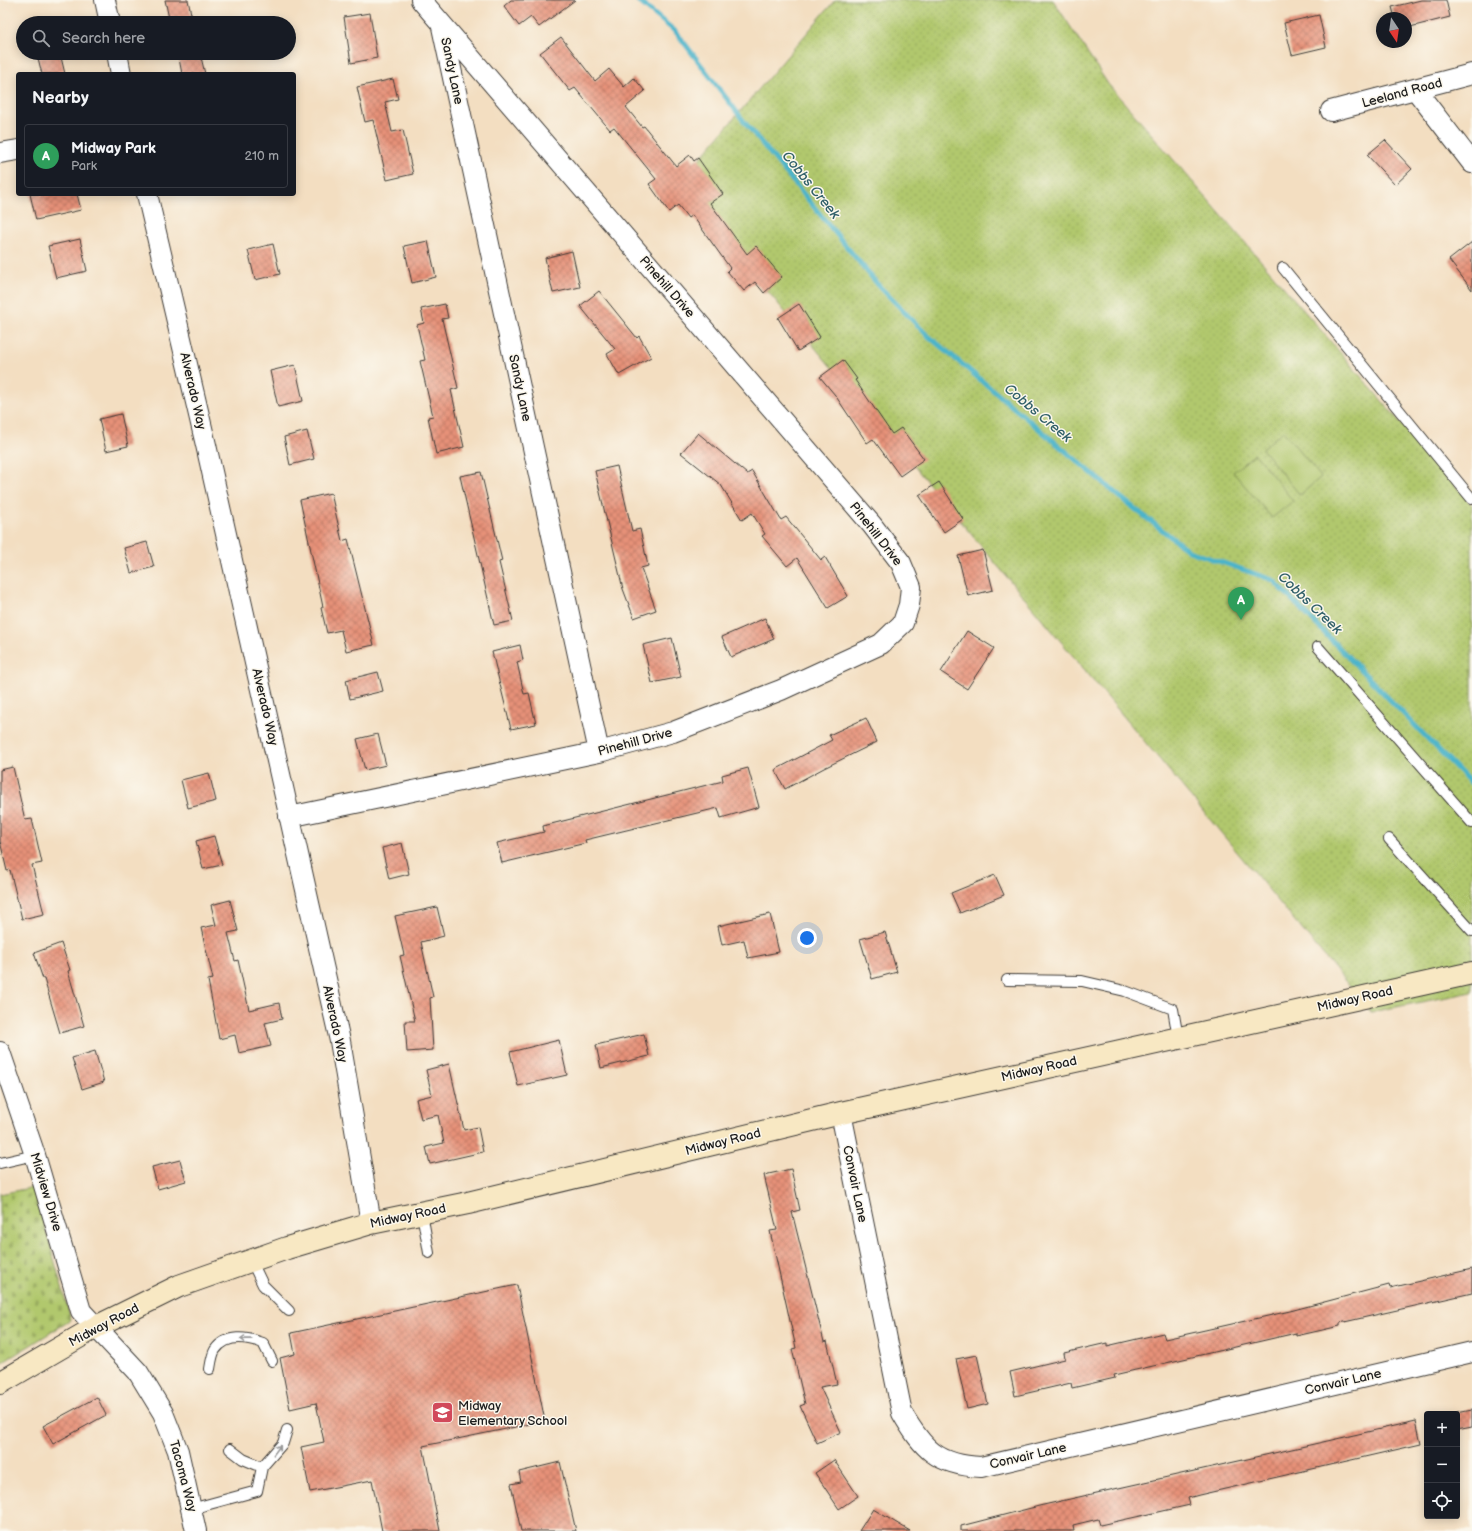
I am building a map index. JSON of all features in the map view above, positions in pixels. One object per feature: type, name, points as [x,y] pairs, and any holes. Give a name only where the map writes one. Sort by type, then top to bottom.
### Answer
[{"type":"street","points":[[105,0],[108,16]]},
{"type":"street","name":"Pinehill Drive","points":[[289,817],[599,752],[673,732],[780,690],[881,644],[903,623],[909,605],[911,587],[901,563],[872,525],[421,0]]},
{"type":"street","name":"Sandy Lane","points":[[441,23],[599,752]]},
{"type":"street","points":[[118,60],[121,72]]},
{"type":"street","name":"Leeland Road","points":[[1331,111],[1472,74]]},
{"type":"street","points":[[1415,89],[1472,163]]},
{"type":"street","points":[[0,153],[16,150]]},
{"type":"street","name":"Alverado Way","points":[[147,196],[340,1041],[371,1223]]},
{"type":"street","name":"Midway Road","points":[[0,1383],[96,1327],[179,1286],[287,1248],[371,1223],[468,1203],[841,1113],[1472,973]]},
{"type":"street","name":"Midview Drive","points":[[0,1052],[35,1155],[81,1311],[96,1327]]},
{"type":"street","name":"Convair Lane","points":[[841,1113],[902,1413],[913,1432],[929,1450],[946,1461],[961,1466],[981,1467],[1472,1352]]},
{"type":"street","name":"Tacoma Way","points":[[96,1327],[113,1343],[138,1372],[163,1413],[178,1451],[196,1531]]},
{"type":"lane","points":[[1283,268],[1472,499]]},
{"type":"lane","points":[[1318,647],[1472,823]]},
{"type":"lane","points":[[1388,840],[1472,931]]},
{"type":"lane","points":[[1007,980],[1082,981],[1126,991],[1173,1009],[1178,1038]]},
{"type":"lane","points":[[0,1163],[35,1155]]},
{"type":"lane","points":[[422,1213],[429,1253]]},
{"type":"lane","points":[[251,1260],[263,1285],[289,1311]]},
{"type":"lane","points":[[210,1369],[214,1351],[225,1340],[249,1338],[263,1343],[272,1362]]},
{"type":"lane","points":[[191,1509],[257,1491],[262,1467],[283,1443],[287,1430]]},
{"type":"lane","points":[[230,1449],[243,1459],[262,1467]]},
{"type":"green space","points":[[835,0],[1053,0],[1108,84],[1472,505],[1472,992],[1371,1012],[678,184]]},
{"type":"green space","points":[[1283,431],[1321,477],[1300,495],[1262,449]]},
{"type":"green space","points":[[1255,454],[1293,501],[1272,518],[1233,472]]},
{"type":"green space","points":[[34,1187],[71,1320],[0,1364],[0,1194]]},
{"type":"building","points":[[165,0],[188,0],[191,16],[168,16]]},
{"type":"building","points":[[511,0],[575,0],[539,27],[531,17],[519,26],[504,6]]},
{"type":"building","points":[[1421,0],[1446,0],[1450,17],[1412,26],[1412,12],[1393,12],[1392,7]]},
{"type":"building","points":[[370,13],[377,58],[351,63],[344,17]]},
{"type":"building","points":[[1319,15],[1326,47],[1292,55],[1284,23]]},
{"type":"building","points":[[561,37],[595,81],[609,69],[624,87],[634,78],[645,91],[626,107],[642,127],[644,126],[676,166],[690,155],[694,161],[698,158],[723,194],[710,203],[747,254],[756,246],[782,277],[764,293],[755,282],[744,291],[727,271],[730,268],[692,215],[688,218],[678,205],[669,212],[649,184],[656,179],[614,127],[610,130],[575,88],[570,91],[540,53]]},
{"type":"building","points":[[38,60],[62,60],[65,72],[42,72]]},
{"type":"building","points":[[179,60],[202,60],[205,72],[182,72]]},
{"type":"building","points":[[393,79],[398,99],[385,102],[392,132],[403,130],[413,174],[387,180],[373,120],[365,122],[357,87]]},
{"type":"building","points":[[1385,140],[1412,169],[1395,185],[1367,155]]},
{"type":"building","points":[[30,196],[78,196],[81,210],[36,220]]},
{"type":"building","points":[[80,239],[87,271],[56,278],[48,246]]},
{"type":"building","points":[[428,241],[436,277],[412,283],[404,246]]},
{"type":"building","points":[[1472,242],[1472,290],[1449,260]]},
{"type":"building","points":[[273,244],[280,274],[255,280],[248,250]]},
{"type":"building","points":[[572,251],[580,287],[553,293],[545,258]]},
{"type":"building","points":[[599,291],[637,338],[639,336],[651,357],[619,375],[607,354],[615,349],[580,306]]},
{"type":"building","points":[[445,304],[448,318],[442,319],[458,388],[451,390],[464,447],[436,454],[428,417],[433,416],[420,361],[425,360],[417,325],[424,323],[421,309]]},
{"type":"building","points":[[799,304],[820,337],[798,351],[778,318]]},
{"type":"building","points":[[843,360],[892,434],[901,428],[924,459],[900,476],[873,439],[867,443],[835,395],[820,377]]},
{"type":"building","points":[[295,365],[303,401],[278,407],[270,371]]},
{"type":"building","points":[[121,414],[128,446],[106,451],[99,419]]},
{"type":"building","points":[[307,431],[314,459],[290,465],[284,437]]},
{"type":"building","points":[[698,433],[747,474],[752,471],[781,520],[786,517],[821,560],[825,557],[848,596],[828,608],[797,558],[787,566],[762,536],[765,534],[752,513],[742,520],[721,485],[681,453]]},
{"type":"building","points":[[617,466],[632,531],[640,529],[648,566],[641,568],[656,610],[634,618],[623,589],[595,471]]},
{"type":"building","points":[[481,472],[502,561],[499,562],[513,621],[494,625],[460,476]]},
{"type":"building","points":[[939,482],[963,519],[944,532],[919,495]]},
{"type":"building","points":[[331,493],[342,541],[348,539],[374,645],[346,651],[341,630],[327,633],[321,608],[323,607],[300,500]]},
{"type":"building","points":[[147,542],[154,567],[131,573],[124,548]]},
{"type":"building","points":[[983,550],[993,590],[968,596],[958,556]]},
{"type":"building","points":[[765,618],[774,639],[731,657],[722,637]]},
{"type":"building","points":[[967,631],[994,648],[967,689],[941,672]]},
{"type":"building","points":[[672,638],[681,677],[652,683],[643,645]]},
{"type":"building","points":[[520,645],[523,660],[517,662],[524,694],[529,693],[536,724],[511,729],[492,652]]},
{"type":"building","points":[[378,672],[383,691],[350,699],[346,680]]},
{"type":"building","points":[[866,718],[877,742],[785,789],[775,770],[832,740],[829,735]]},
{"type":"building","points":[[378,734],[386,765],[365,770],[357,739]]},
{"type":"building","points":[[13,767],[25,820],[32,819],[42,863],[32,865],[44,914],[22,919],[10,870],[7,871],[0,841],[0,770]]},
{"type":"building","points":[[748,768],[759,807],[721,818],[718,808],[585,840],[586,843],[502,863],[497,843],[544,832],[543,826],[723,781],[722,775]]},
{"type":"building","points":[[209,773],[216,801],[188,808],[181,780]]},
{"type":"building","points":[[214,836],[222,865],[203,869],[196,841]]},
{"type":"building","points":[[402,843],[409,874],[389,879],[382,848]]},
{"type":"building","points":[[995,875],[1004,895],[960,913],[951,893]]},
{"type":"building","points":[[230,900],[238,931],[228,933],[235,961],[238,960],[249,1010],[279,1003],[282,1019],[265,1023],[271,1046],[239,1053],[235,1035],[219,1039],[208,980],[213,979],[201,928],[216,925],[211,905]]},
{"type":"building","points":[[437,907],[444,936],[421,942],[433,997],[430,998],[433,1050],[407,1052],[405,1021],[415,1021],[400,956],[404,955],[395,916]]},
{"type":"building","points":[[770,914],[779,952],[748,958],[744,940],[722,945],[718,926]]},
{"type":"building","points":[[885,932],[897,972],[872,979],[860,939]]},
{"type":"building","points":[[61,943],[70,970],[68,971],[84,1026],[60,1033],[44,979],[34,953]]},
{"type":"building","points":[[644,1034],[649,1056],[601,1068],[596,1045]]},
{"type":"building","points":[[559,1040],[567,1075],[518,1086],[510,1052]]},
{"type":"building","points":[[95,1051],[104,1082],[82,1089],[72,1058]]},
{"type":"building","points":[[449,1064],[464,1130],[478,1127],[483,1152],[430,1164],[426,1147],[444,1143],[438,1115],[421,1119],[416,1099],[432,1095],[426,1070]]},
{"type":"building","points":[[180,1160],[186,1181],[158,1189],[152,1167]]},
{"type":"building","points":[[791,1169],[800,1210],[792,1212],[824,1342],[827,1341],[837,1384],[820,1387],[841,1432],[817,1443],[800,1406],[805,1404],[792,1349],[796,1348],[770,1231],[777,1230],[764,1175]]},
{"type":"building","points":[[1472,1269],[1472,1293],[1340,1323],[1340,1326],[1296,1336],[1296,1333],[1114,1375],[1115,1378],[1072,1388],[1071,1383],[1015,1396],[1010,1372],[1065,1359],[1064,1353],[1107,1343],[1107,1346],[1163,1333],[1165,1339],[1290,1311],[1389,1285],[1390,1288]]},
{"type":"building","points":[[517,1285],[545,1421],[423,1446],[440,1531],[382,1531],[372,1480],[310,1492],[301,1447],[324,1442],[316,1403],[290,1409],[280,1358],[295,1354],[291,1333]]},
{"type":"building","points":[[977,1355],[988,1404],[967,1409],[956,1359]]},
{"type":"building","points":[[97,1397],[106,1415],[53,1444],[43,1426]]},
{"type":"building","points":[[1472,1409],[1472,1427],[1460,1429],[1460,1411]]},
{"type":"building","points":[[1416,1421],[1421,1444],[1199,1495],[1188,1498],[1190,1505],[1100,1525],[1098,1519],[1073,1525],[1074,1531],[961,1531],[961,1526],[1039,1506]]},
{"type":"building","points":[[834,1460],[858,1496],[839,1509],[815,1473]]},
{"type":"building","points":[[560,1462],[576,1531],[521,1531],[511,1484],[521,1482],[519,1472]]},
{"type":"building","points":[[873,1509],[910,1531],[859,1531]]},
{"type":"waterway","name":"Cobbs Creek","points":[[637,0],[676,32],[746,124],[879,286],[926,334],[1125,501],[1189,551],[1273,580],[1472,784]]},
{"type":"place","name":"Midway Park","points":[[1241,620]]},
{"type":"place","name":"Midway Elementary School","points":[[442,1413]]}]
